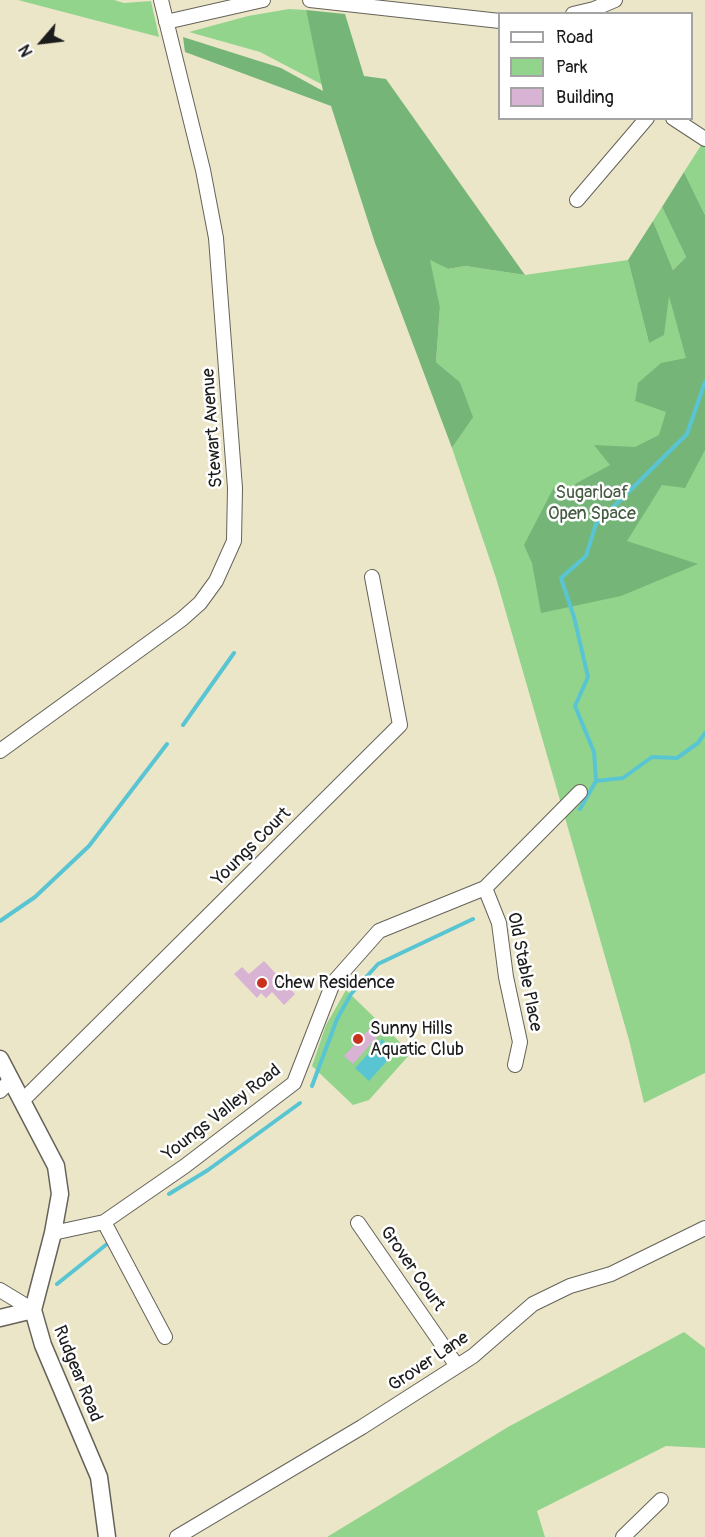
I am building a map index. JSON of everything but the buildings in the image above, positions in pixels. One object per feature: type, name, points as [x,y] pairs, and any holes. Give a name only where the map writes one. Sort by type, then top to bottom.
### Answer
[{"type":"street","name":"Stewart Avenue","points":[[0,751],[182,620],[200,603],[216,581],[234,541],[236,488],[216,238],[161,0]]},
{"type":"street","points":[[166,22],[263,0]]},
{"type":"street","points":[[310,0],[498,21]]},
{"type":"street","points":[[595,11],[615,0]]},
{"type":"street","points":[[577,200],[645,120]]},
{"type":"street","points":[[676,120],[705,139]]},
{"type":"street","name":"Youngs Court","points":[[22,1101],[400,724],[372,577]]},
{"type":"street","name":"Youngs Valley Road","points":[[53,1233],[104,1222],[185,1166],[294,1083],[333,983],[379,931],[485,888],[580,792]]},
{"type":"street","name":"Old Stable Place","points":[[485,888],[499,923],[506,977],[520,1042],[515,1065]]},
{"type":"street","name":"Rudgear Road","points":[[0,1059],[5,1085],[22,1101],[56,1166],[60,1194],[53,1233],[33,1310],[43,1345],[99,1477],[107,1537]]},
{"type":"street","points":[[104,1222],[165,1337]]},
{"type":"street","name":"Grover Court","points":[[358,1223],[457,1366]]},
{"type":"street","name":"Grover Lane","points":[[177,1537],[362,1427],[473,1356],[533,1304],[570,1286],[611,1274],[705,1228]]},
{"type":"street","points":[[0,1290],[33,1310]]},
{"type":"street","points":[[0,1318],[33,1310]]},
{"type":"street","points":[[623,1537],[661,1500]]},
{"type":"green space","points":[[18,0],[114,0],[124,3],[151,1],[159,37]]},
{"type":"green space","points":[[289,9],[306,10],[323,85],[260,52],[189,32],[248,16]]},
{"type":"green space","points":[[306,10],[345,14],[364,76],[386,79],[525,275],[465,266],[448,269],[430,260],[440,307],[436,362],[460,382],[473,417],[452,448],[375,243],[331,106],[185,52],[183,37],[281,68],[323,91]]},
{"type":"green space","points":[[705,139],[705,215],[684,172]]},
{"type":"green space","points":[[684,172],[705,215],[705,450],[685,488],[662,485],[627,541],[698,564],[621,596],[541,613],[532,563],[524,545],[554,487],[583,500],[575,484],[610,465],[594,445],[635,447],[659,435],[666,412],[635,401],[638,383],[661,363],[686,358],[669,296],[664,335],[649,343],[628,260],[653,221],[673,270],[686,257],[662,207]]},
{"type":"green space","points":[[662,207],[686,257],[673,270],[653,221]]},
{"type":"green space","name":"Sugarloaf Open Space","points":[[429,259],[448,269],[465,266],[525,275],[628,260],[649,343],[669,294],[705,313],[705,1073],[644,1103],[629,1040],[496,578],[452,448],[472,417],[460,382],[436,362],[440,307]]},
{"type":"green space","name":"Sunny Hills Aquatic Club","points":[[346,990],[411,1053],[369,1100],[353,1105],[312,1066],[326,1025]]},
{"type":"green space","points":[[684,1332],[705,1348],[705,1448],[666,1446],[537,1511],[545,1537],[327,1537],[508,1427]]},
{"type":"water","points":[[382,1039],[395,1052],[369,1081],[355,1068]]},
{"type":"waterway","points":[[596,781],[594,752],[575,706],[588,677],[574,617],[561,578],[586,556],[596,524],[687,434],[705,382]]},
{"type":"waterway","points":[[183,725],[234,653]]},
{"type":"waterway","points":[[580,809],[596,781],[623,778],[652,757],[677,758],[698,743],[705,733]]},
{"type":"waterway","points":[[0,921],[35,897],[89,846],[167,744]]},
{"type":"waterway","points":[[312,1086],[337,1019],[351,994],[378,964],[473,919]]},
{"type":"waterway","points":[[169,1194],[208,1170],[300,1103]]},
{"type":"waterway","points":[[57,1284],[107,1244]]},
{"type":"place","name":"Chew Residence","points":[[262,983]]},
{"type":"place","name":"Sunny Hills Aquatic Club","points":[[358,1039]]}]
